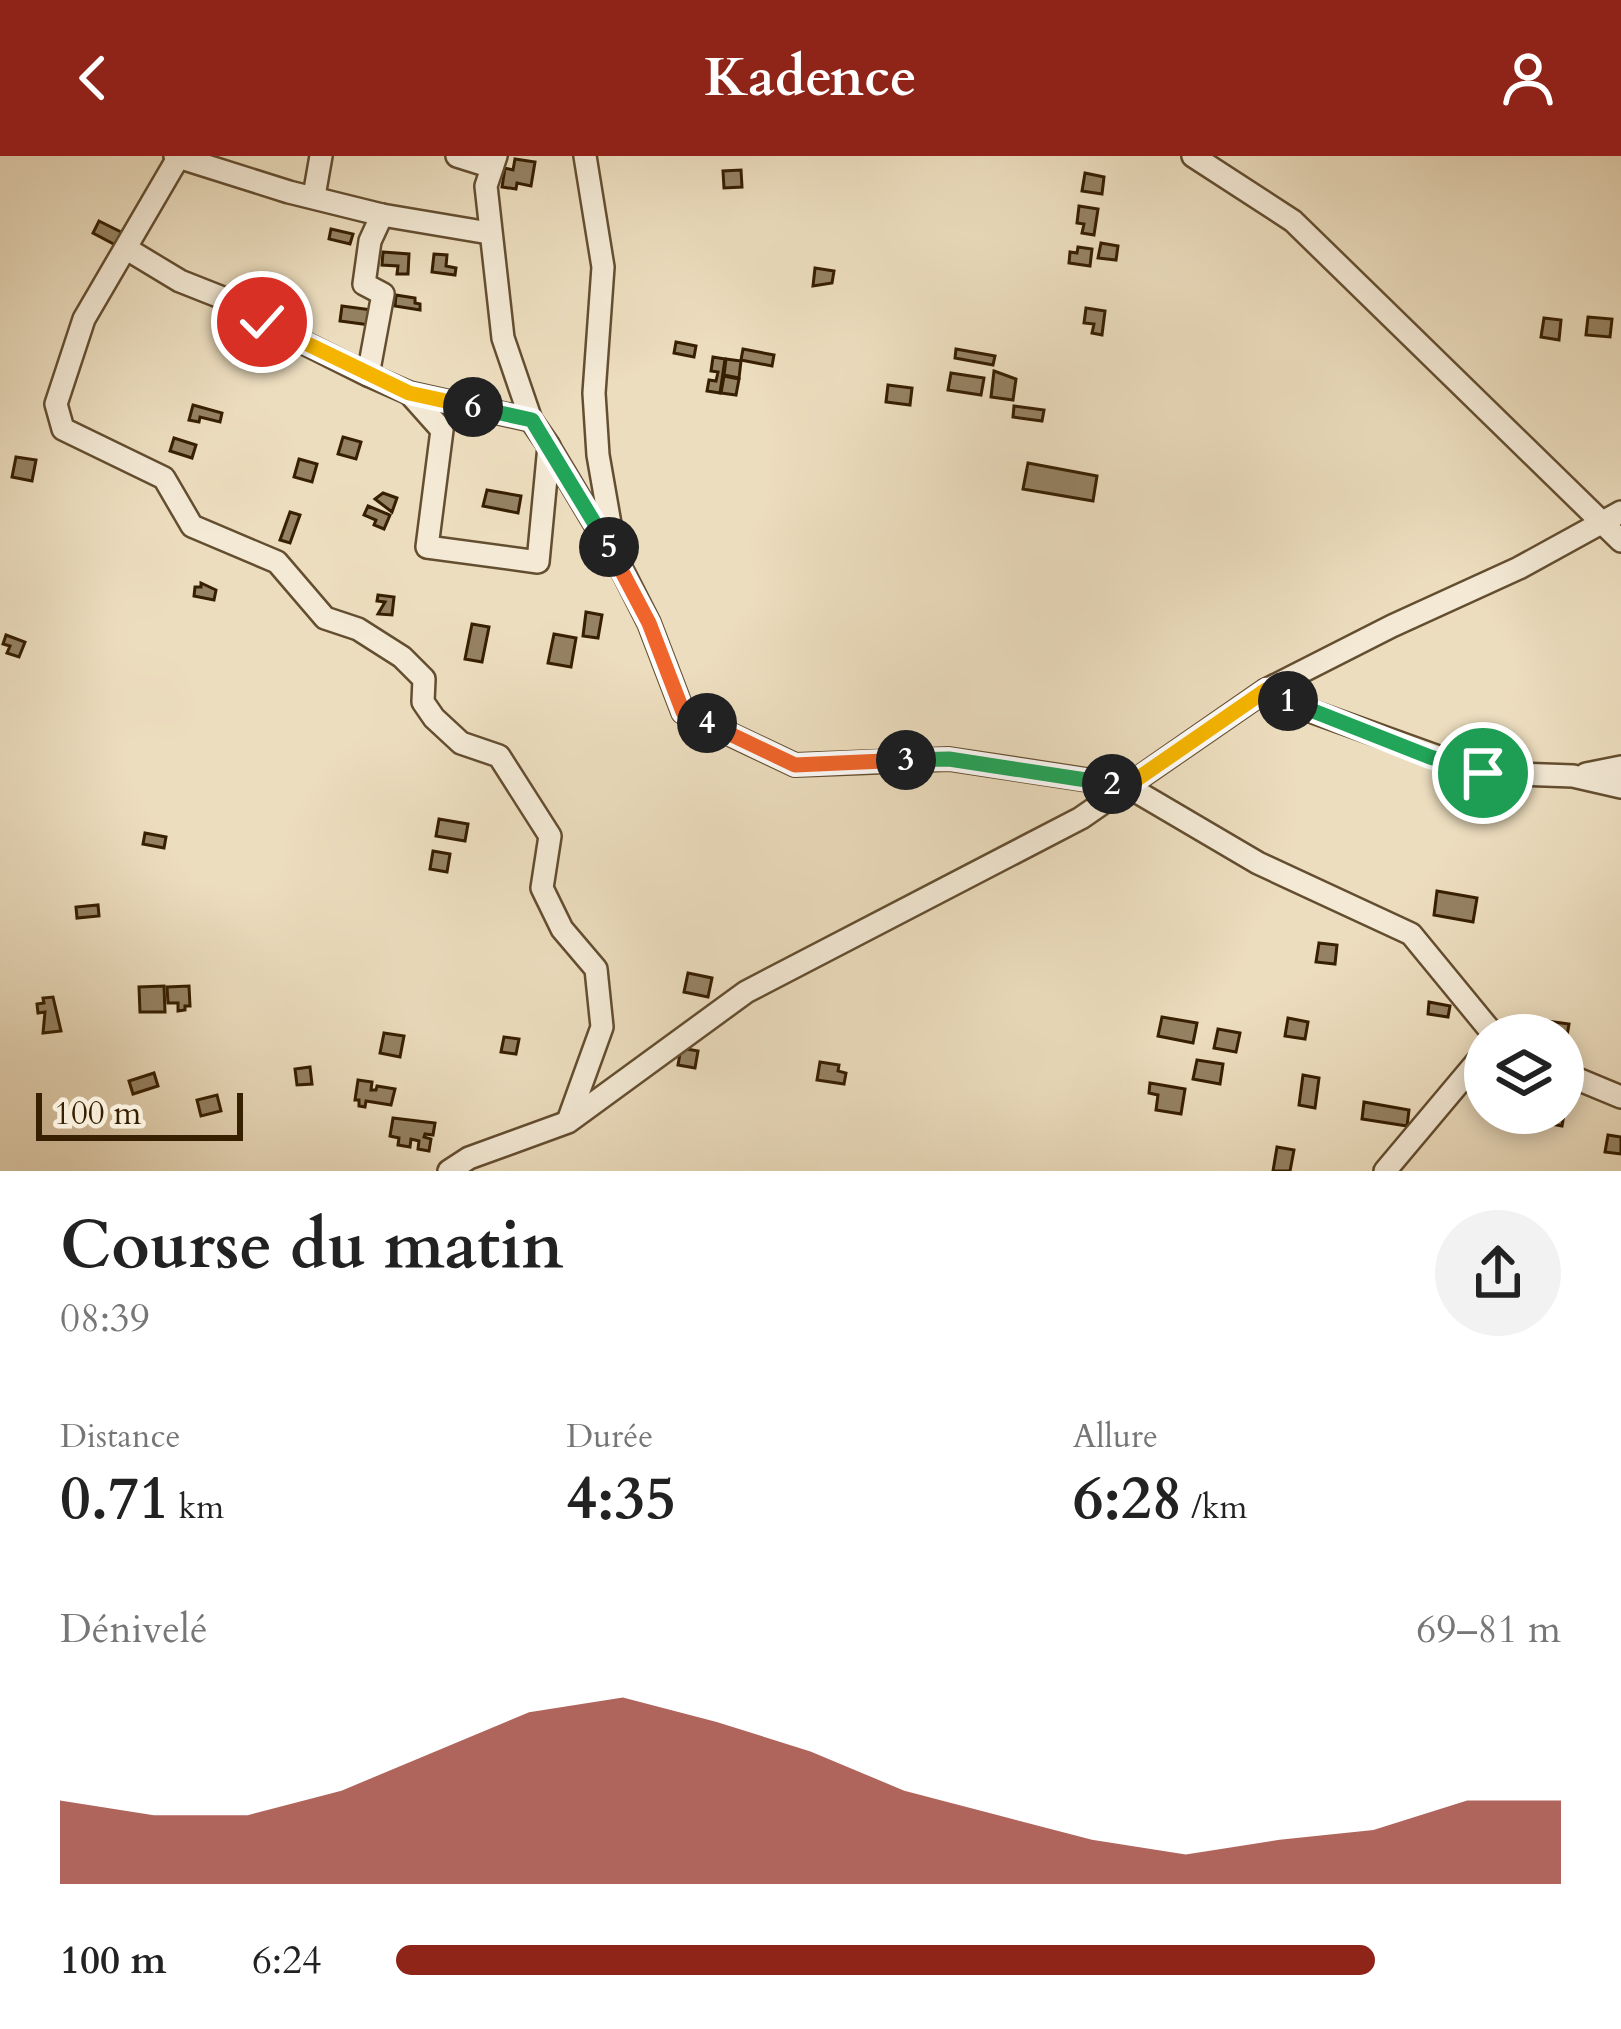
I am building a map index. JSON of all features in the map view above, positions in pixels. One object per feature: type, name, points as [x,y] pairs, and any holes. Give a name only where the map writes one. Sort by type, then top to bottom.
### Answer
[{"type":"street","points":[[314,196],[321,156]]},
{"type":"street","points":[[458,156],[494,162],[486,186],[503,338],[532,420],[616,559],[649,623],[683,712],[795,765],[949,759],[1127,786],[1258,863],[1411,934],[1477,1014]]},
{"type":"street","points":[[585,156],[603,267],[594,393],[598,455],[616,559]]},
{"type":"street","points":[[1193,156],[1293,221],[1612,517],[1621,542]]},
{"type":"street","points":[[489,233],[382,215],[177,157],[84,319],[56,404],[63,429],[164,478],[192,526],[277,562],[325,618],[358,629],[414,667],[424,679],[423,702],[434,718],[461,743],[499,756],[550,836],[542,888],[562,929],[596,969],[602,1028],[568,1122]]},
{"type":"street","points":[[368,375],[383,294],[364,284],[370,241],[382,215]]},
{"type":"street","points":[[127,249],[180,281],[228,300],[262,322],[409,393],[532,420]]},
{"type":"street","points":[[409,393],[442,430],[427,548],[538,562],[549,446]]},
{"type":"street","points":[[448,1171],[469,1158],[568,1122],[746,992],[1081,818],[1266,690],[1519,568],[1612,517]]},
{"type":"street","points":[[1266,690],[1344,724],[1483,773],[1574,776],[1621,787]]},
{"type":"street","points":[[1574,776],[1621,767]]},
{"type":"street","points":[[1385,1171],[1464,1077]]},
{"type":"street","points":[[1584,1081],[1621,1096]]},
{"type":"building","points":[[515,159],[535,162],[531,186],[502,187],[505,168],[513,170]]},
{"type":"building","points":[[741,170],[742,187],[724,188],[723,171]]},
{"type":"building","points":[[1085,173],[1104,177],[1102,194],[1082,191]]},
{"type":"building","points":[[1079,206],[1098,209],[1094,235],[1082,233],[1084,224],[1077,223]]},
{"type":"building","points":[[99,221],[129,236],[123,249],[93,233]]},
{"type":"building","points":[[331,229],[353,234],[350,244],[329,239]]},
{"type":"building","points":[[1101,243],[1118,246],[1116,260],[1098,258]]},
{"type":"building","points":[[1078,247],[1092,249],[1090,266],[1069,263],[1070,252],[1077,253]]},
{"type":"building","points":[[383,252],[409,254],[408,274],[397,274],[398,266],[382,265]]},
{"type":"building","points":[[434,254],[447,255],[446,266],[456,268],[455,275],[432,272]]},
{"type":"building","points":[[815,268],[834,271],[832,283],[813,286]]},
{"type":"building","points":[[396,295],[415,298],[420,310],[395,306]]},
{"type":"building","points":[[342,306],[372,310],[370,325],[340,321]]},
{"type":"building","points":[[1086,308],[1105,311],[1102,335],[1092,333],[1094,324],[1084,323]]},
{"type":"building","points":[[1588,317],[1612,319],[1610,337],[1586,335]]},
{"type":"building","points":[[1544,318],[1561,320],[1559,340],[1541,337]]},
{"type":"building","points":[[676,342],[696,346],[694,357],[674,353]]},
{"type":"building","points":[[743,349],[774,355],[772,366],[741,360]]},
{"type":"building","points":[[956,349],[995,356],[993,365],[955,358]]},
{"type":"building","points":[[713,357],[725,359],[720,393],[707,391],[709,380],[716,381],[718,372],[711,371]]},
{"type":"building","points":[[726,359],[741,361],[739,378],[724,375]]},
{"type":"building","points":[[994,371],[1016,379],[1013,400],[991,397]]},
{"type":"building","points":[[951,373],[984,378],[981,395],[948,390]]},
{"type":"building","points":[[724,376],[739,379],[736,395],[721,393]]},
{"type":"building","points":[[888,385],[912,388],[910,405],[886,402]]},
{"type":"building","points":[[193,405],[222,413],[220,422],[200,417],[199,422],[189,420]]},
{"type":"building","points":[[1014,406],[1044,410],[1042,421],[1013,417]]},
{"type":"building","points":[[343,437],[361,442],[356,459],[338,454]]},
{"type":"building","points":[[174,438],[196,445],[192,458],[170,451]]},
{"type":"building","points":[[16,457],[36,460],[32,481],[12,477]]},
{"type":"building","points":[[299,459],[317,464],[312,482],[294,477]]},
{"type":"building","points":[[1028,463],[1097,476],[1093,501],[1023,489]]},
{"type":"building","points":[[487,490],[521,496],[518,513],[483,506]]},
{"type":"building","points":[[383,493],[397,498],[392,512],[375,499]]},
{"type":"building","points":[[368,506],[390,515],[384,529],[364,515]]},
{"type":"building","points":[[290,512],[300,515],[290,543],[280,540]]},
{"type":"building","points":[[201,583],[216,590],[214,600],[194,596]]},
{"type":"building","points":[[378,595],[394,597],[392,615],[378,614],[385,602],[377,601]]},
{"type":"building","points":[[586,612],[602,615],[598,638],[583,636]]},
{"type":"building","points":[[472,624],[489,627],[482,662],[465,659]]},
{"type":"building","points":[[554,634],[576,638],[571,667],[548,663]]},
{"type":"building","points":[[6,635],[25,642],[19,657],[7,653]]},
{"type":"building","points":[[439,819],[468,824],[465,841],[436,836]]},
{"type":"building","points":[[145,833],[166,837],[164,848],[143,844]]},
{"type":"building","points":[[433,851],[450,854],[447,872],[430,869]]},
{"type":"building","points":[[1437,891],[1477,898],[1473,922],[1434,915]]},
{"type":"building","points":[[98,905],[99,916],[77,918],[76,907]]},
{"type":"building","points":[[1319,943],[1337,945],[1335,964],[1316,962]]},
{"type":"building","points":[[688,973],[712,978],[708,997],[684,992]]},
{"type":"building","points":[[164,986],[165,1012],[140,1012],[139,987]]},
{"type":"building","points":[[189,986],[190,1006],[178,1011],[178,1003],[168,1003],[167,987]]},
{"type":"building","points":[[53,997],[61,1031],[43,1033],[45,1012],[38,1013],[37,1004]]},
{"type":"building","points":[[1429,1002],[1450,1006],[1448,1017],[1428,1014]]},
{"type":"building","points":[[1162,1017],[1197,1023],[1193,1043],[1158,1036]]},
{"type":"building","points":[[1288,1018],[1308,1022],[1305,1039],[1285,1036]]},
{"type":"building","points":[[1218,1029],[1240,1033],[1236,1052],[1214,1048]]},
{"type":"building","points":[[384,1033],[404,1036],[400,1057],[380,1053]]},
{"type":"building","points":[[504,1037],[519,1039],[516,1054],[501,1052]]},
{"type":"building","points":[[681,1048],[698,1051],[695,1068],[678,1065]]},
{"type":"building","points":[[1197,1060],[1223,1064],[1220,1084],[1193,1079]]},
{"type":"building","points":[[820,1062],[839,1065],[838,1071],[846,1073],[844,1084],[817,1080]]},
{"type":"building","points":[[310,1067],[312,1084],[297,1085],[295,1069]]},
{"type":"building","points":[[154,1073],[158,1086],[133,1094],[129,1081]]},
{"type":"building","points":[[1303,1075],[1319,1078],[1315,1108],[1299,1105]]},
{"type":"building","points":[[358,1080],[372,1082],[371,1090],[377,1086],[395,1089],[391,1105],[366,1101],[365,1107],[359,1106],[355,1100]]},
{"type":"building","points":[[1150,1083],[1185,1089],[1181,1114],[1156,1110],[1158,1095],[1149,1093]]},
{"type":"building","points":[[217,1095],[221,1111],[201,1116],[197,1100]]},
{"type":"building","points":[[1364,1102],[1409,1110],[1407,1126],[1362,1119]]},
{"type":"building","points":[[393,1118],[435,1123],[433,1135],[424,1137],[431,1139],[429,1151],[418,1149],[419,1141],[411,1139],[410,1147],[398,1145],[399,1138],[390,1136]]},
{"type":"building","points":[[1608,1135],[1621,1137],[1621,1154],[1605,1152]]},
{"type":"building","points":[[1277,1147],[1294,1150],[1290,1171],[1273,1171]]},
{"type":"route","points":[[262,322],[409,393],[532,420],[616,559],[649,623],[683,712],[795,765],[949,759],[1127,786],[1266,690],[1430,757],[1483,773]]}]
